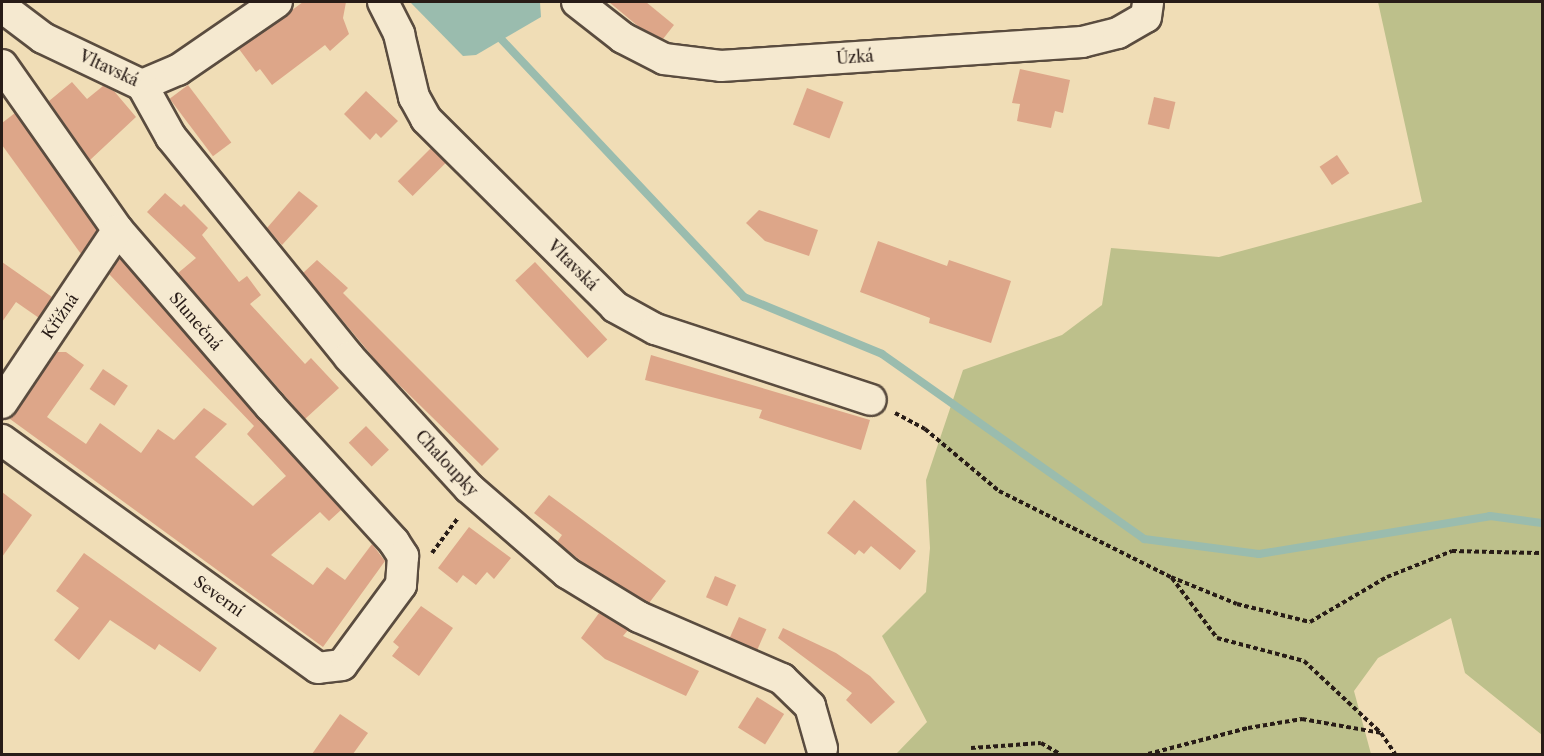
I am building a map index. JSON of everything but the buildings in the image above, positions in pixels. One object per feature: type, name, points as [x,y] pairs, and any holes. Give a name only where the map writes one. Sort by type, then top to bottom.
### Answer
[{"type":"street","name":"Vltavská","points":[[2,7],[43,38],[142,85],[178,70],[277,2]]},
{"type":"street","name":"Vltavská","points":[[383,2],[399,34],[414,97],[426,119],[615,307],[655,329],[871,400]]},
{"type":"street","name":"Úzká","points":[[577,2],[623,38],[664,59],[721,66],[1082,42],[1118,33],[1147,9]]},
{"type":"street","name":"Slunečná","points":[[2,65],[117,230],[270,406],[394,542],[403,575]]},
{"type":"street","name":"Chaloupky","points":[[142,85],[171,137],[275,266],[349,357],[469,488],[567,573],[639,617],[782,679],[810,705],[822,748]]},
{"type":"street","name":"Křížná","points":[[2,403],[117,230]]},
{"type":"street","name":"Severní","points":[[2,440],[318,668],[342,666],[403,575]]},
{"type":"path","points":[[871,400],[925,429],[999,492],[1171,577],[1237,604],[1310,622],[1387,578],[1452,551],[1542,553]]},
{"type":"path","points":[[403,575],[418,574],[460,515],[456,499],[469,488]]},
{"type":"path","points":[[1171,577],[1217,638],[1304,661],[1381,733],[1395,754]]},
{"type":"path","points":[[1148,754],[1248,728],[1302,719],[1381,733]]},
{"type":"path","points":[[971,747],[1041,744],[1060,754]]},
{"type":"green space","points":[[1378,2],[1542,2],[1542,735],[1465,673],[1451,618],[1378,658],[1354,691],[1371,754],[896,754],[927,722],[882,636],[926,592],[930,548],[926,480],[963,370],[1062,335],[1102,305],[1111,248],[1219,257],[1422,202]]},
{"type":"shaded area","points":[[410,2],[540,2],[541,17],[476,55],[463,56]]},
{"type":"waterway","points":[[502,40],[744,297],[882,354],[1144,539],[1259,554],[1490,516],[1542,523]]}]
